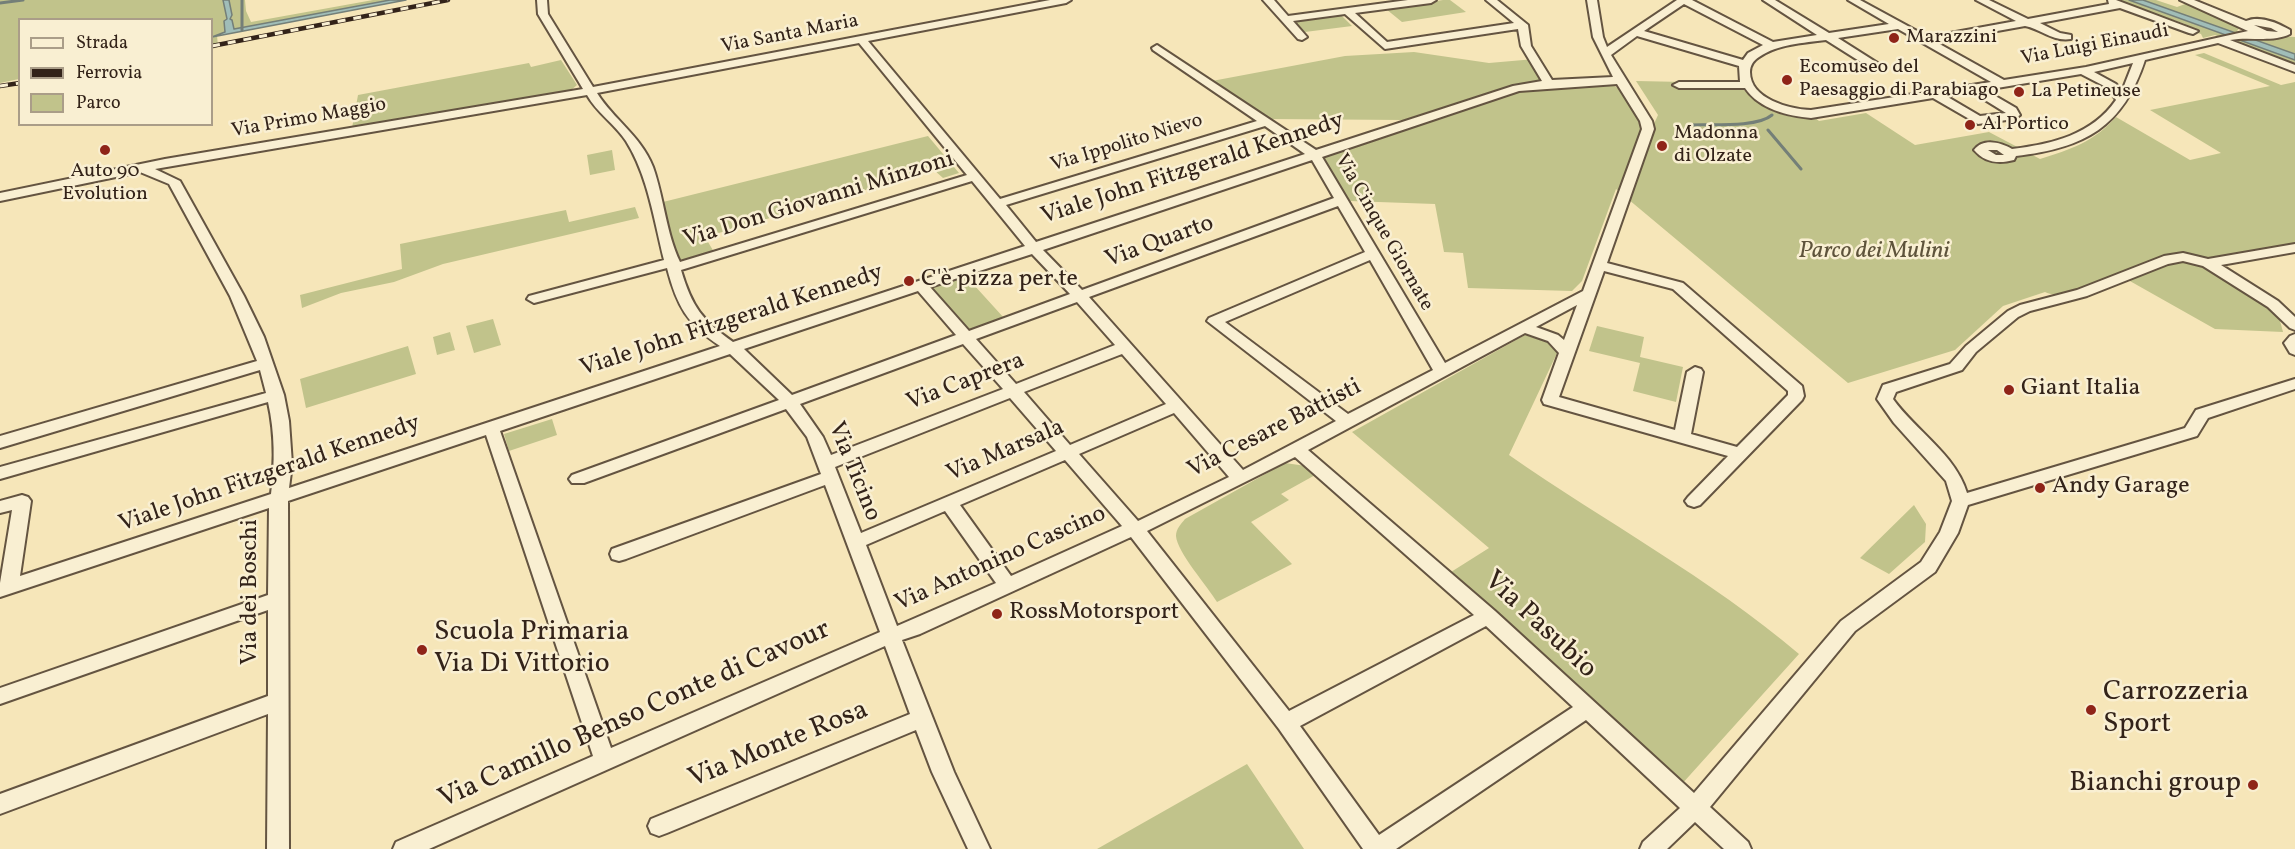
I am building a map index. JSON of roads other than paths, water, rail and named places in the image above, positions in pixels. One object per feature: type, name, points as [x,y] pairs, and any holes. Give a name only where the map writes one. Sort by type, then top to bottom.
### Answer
[{"type":"street","name":"Via Ticino","points":[[542,0],[543,14],[598,104],[638,147],[655,194],[681,295],[689,313],[704,328],[762,372],[790,402],[815,437],[943,772],[979,849]]},
{"type":"street","name":"Via Santa Maria","points":[[591,91],[1066,0]]},
{"type":"street","points":[[1268,0],[1302,37]]},
{"type":"street","points":[[1286,20],[1431,0]]},
{"type":"street","points":[[1491,0],[1523,25],[1526,46],[1549,84]]},
{"type":"street","points":[[1592,0],[1598,37],[1605,54],[1646,121],[1648,129],[1550,400],[1740,454]]},
{"type":"street","points":[[1605,54],[1620,42],[1666,14],[1683,0],[1771,45]]},
{"type":"street","points":[[1768,0],[1875,66],[1847,70]]},
{"type":"street","points":[[1853,0],[2003,84]]},
{"type":"street","points":[[1980,0],[2058,36],[2067,37]]},
{"type":"street","points":[[2107,0],[2193,31]]},
{"type":"street","points":[[2185,0],[2270,31],[2295,22]]},
{"type":"street","points":[[1926,41],[2122,5]]},
{"type":"street","points":[[1347,11],[1385,46],[1523,25]]},
{"type":"street","points":[[2270,31],[2295,22]]},
{"type":"street","points":[[1679,85],[1748,85],[1743,72],[1744,64],[1753,53],[1771,45],[1899,26]]},
{"type":"street","name":"Via Luigi Einaudi","points":[[1748,85],[1779,109],[1794,114],[1811,114],[2084,71],[2100,73],[2140,58],[2222,39],[2270,31]]},
{"type":"street","points":[[1636,32],[1744,64]]},
{"type":"street","points":[[861,39],[1034,248],[1080,296],[1240,478]]},
{"type":"street","points":[[2222,39],[2295,69]]},
{"type":"street","name":"Via Cinque Giornate","points":[[1157,48],[1315,155],[1442,372]]},
{"type":"street","points":[[2010,153],[2043,149],[2073,141],[2095,129],[2122,100],[2140,58]]},
{"type":"street","points":[[2100,73],[2131,82]]},
{"type":"street","points":[[2100,73],[2116,89],[2122,100]]},
{"type":"street","name":"Viale John Fitzgerald Kennedy","points":[[5,589],[1517,88],[1621,80]]},
{"type":"street","points":[[1936,94],[1978,120],[2014,115],[2012,111],[1974,88]]},
{"type":"street","name":"Via Primo Maggio","points":[[0,197],[195,158],[591,91]]},
{"type":"street","name":"Via Ippolito Nievo","points":[[999,203],[1267,122]]},
{"type":"street","points":[[180,175],[195,158]]},
{"type":"street","points":[[173,162],[180,175]]},
{"type":"street","points":[[141,168],[180,175]]},
{"type":"street","name":"Via dei Boschi","points":[[180,175],[242,306],[276,395],[283,428],[284,483],[278,507],[278,849]]},
{"type":"street","name":"Via Don Giovanni Minzoni","points":[[534,299],[673,265],[976,176]]},
{"type":"street","name":"Via Quarto","points":[[579,479],[1342,200]]},
{"type":"street","points":[[2208,263],[2295,248]]},
{"type":"street","points":[[1348,422],[1214,321],[1373,254]]},
{"type":"street","points":[[1651,849],[1695,807],[1848,626],[1928,567],[1949,533],[1961,501],[1952,477],[1924,442],[1894,413],[1885,399],[1889,389],[1956,367],[1971,349],[2013,314],[2025,308],[2082,293],[2164,260],[2183,257],[2208,263],[2273,304],[2295,325]]},
{"type":"street","points":[[1599,265],[1678,285],[1796,390],[1796,396],[1694,501]]},
{"type":"street","points":[[920,285],[1134,528],[1286,723],[1376,849],[1586,709]]},
{"type":"street","name":"Via Cesare Battisti","points":[[1134,528],[1143,526],[1240,478],[1588,293]]},
{"type":"street","points":[[1528,325],[1570,346]]},
{"type":"street","points":[[2295,339],[2292,343],[2295,350]]},
{"type":"street","name":"Via Caprera","points":[[619,554],[828,471],[1013,390],[1125,347]]},
{"type":"street","points":[[0,442],[265,364]]},
{"type":"street","points":[[1682,438],[1695,372]]},
{"type":"street","points":[[1961,501],[2191,432],[2202,414],[2295,384]]},
{"type":"street","points":[[0,473],[276,395]]},
{"type":"street","name":"Via Marsala","points":[[854,543],[1177,406]]},
{"type":"street","points":[[491,427],[605,761]]},
{"type":"street","name":"Via Pasubio","points":[[1296,449],[1488,616],[1740,849]]},
{"type":"street","points":[[0,507],[22,501],[5,589]]},
{"type":"street","points":[[949,503],[1007,585]]},
{"type":"street","name":"Via Antonino Cascino","points":[[890,637],[913,629],[1134,528]]},
{"type":"street","points":[[0,696],[278,599]]},
{"type":"street","points":[[1286,723],[1488,616]]},
{"type":"street","name":"Via Camillo Benso Conte di Cavour","points":[[404,849],[431,843],[605,761],[890,637]]},
{"type":"street","points":[[0,804],[278,701]]},
{"type":"street","name":"Via Monte Rosa","points":[[658,826],[922,718]]},
{"type":"water","points":[[223,0],[229,0],[232,15],[230,19],[234,29],[390,0],[406,0],[213,37],[225,32],[224,21],[227,19]]},
{"type":"water","points":[[2129,0],[2143,0],[2295,54],[2295,60]]},
{"type":"waterway","points":[[0,3],[23,0]]},
{"type":"waterway","points":[[242,0],[242,30]]},
{"type":"waterway","points":[[1690,125],[1745,124],[1772,115]]},
{"type":"waterway","points":[[1768,130],[1801,169]]},
{"type":"railway","points":[[213,46],[448,0]]},
{"type":"railway","points":[[0,86],[18,83]]},
{"type":"place","name":"Marazzini","points":[[1894,38]]},
{"type":"place","name":"Ecomuseo del Paesaggio di Parabiago","points":[[1787,80]]},
{"type":"place","name":"La Petineuse","points":[[2019,92]]},
{"type":"place","name":"Al Portico","points":[[1970,125]]},
{"type":"place","name":"Madonna di Olzate","points":[[1662,146]]},
{"type":"place","name":"Auto 90 Evolution","points":[[105,150]]},
{"type":"place","name":"C'è pizza per te","points":[[909,281]]},
{"type":"place","name":"Giant Italia","points":[[2009,390]]},
{"type":"place","name":"Andy Garage","points":[[2040,488]]},
{"type":"place","name":"RossMotorsport","points":[[997,614]]},
{"type":"place","name":"Scuola Primaria Via Di Vittorio","points":[[422,650]]},
{"type":"place","name":"Carrozzeria Sport","points":[[2091,710]]},
{"type":"place","name":"Bianchi group","points":[[2253,785]]},
{"type":"park label","name":"Parco dei Mulini","points":[[1874,253]]}]
